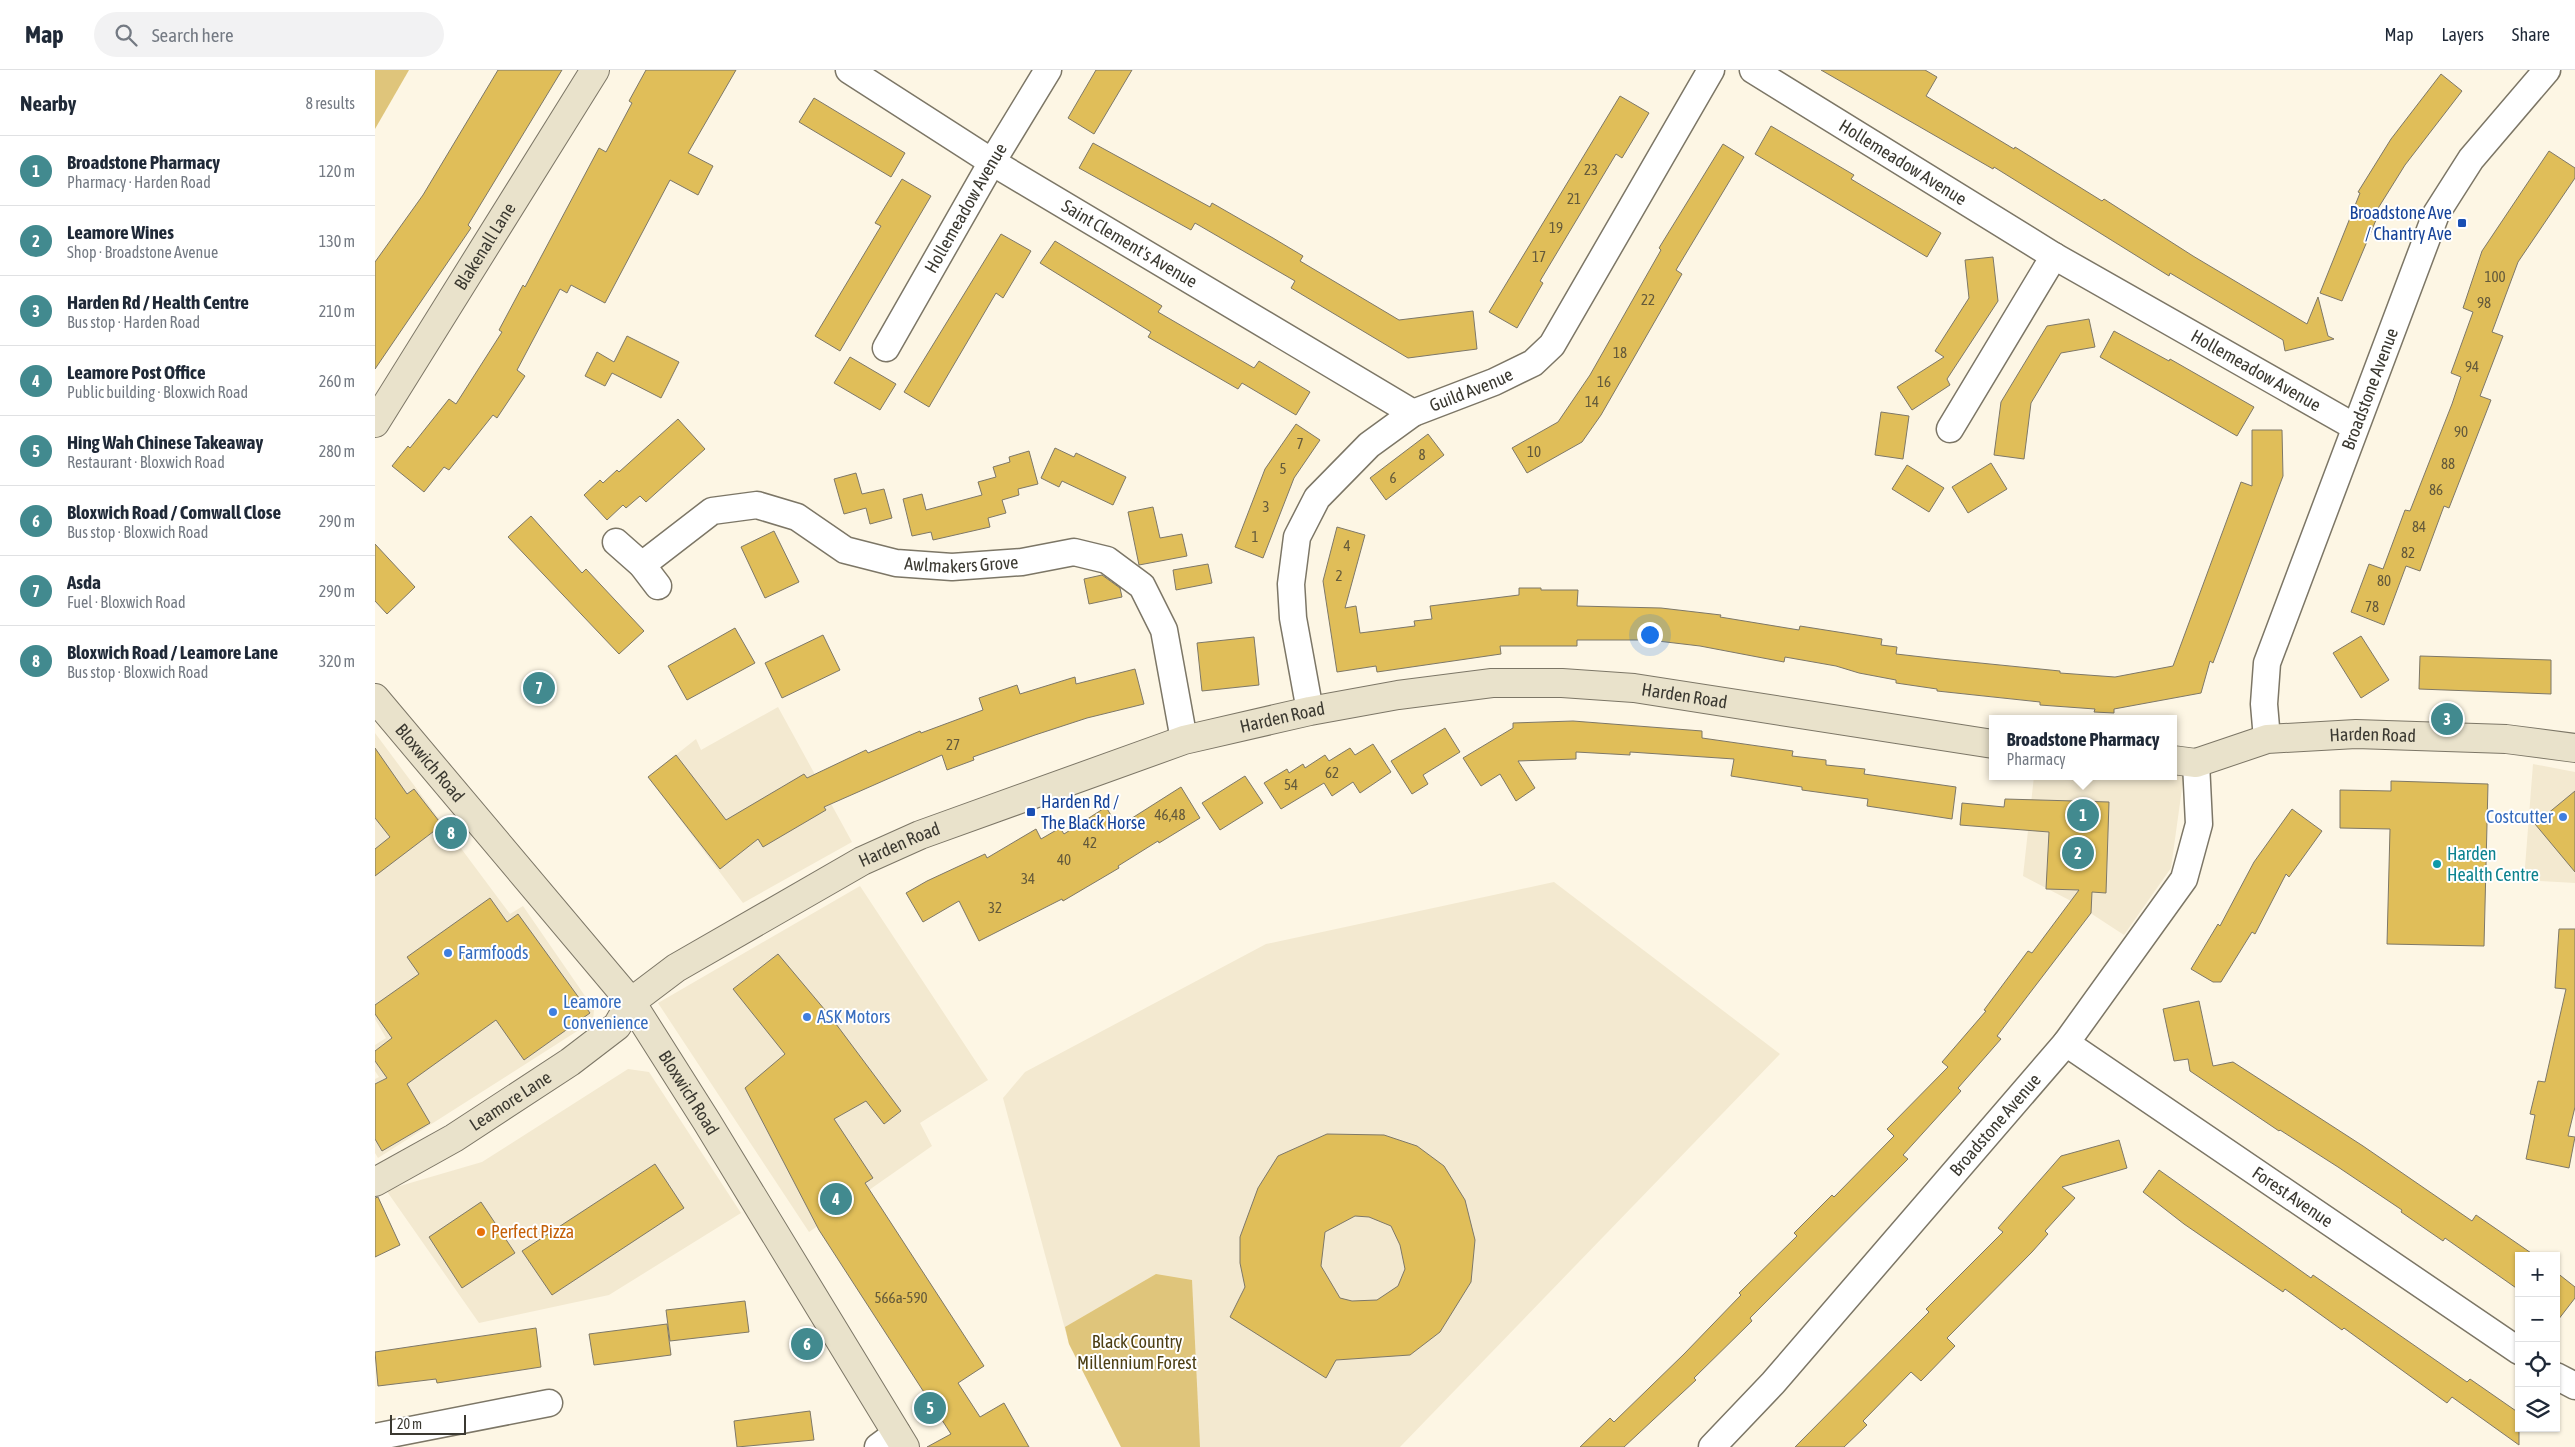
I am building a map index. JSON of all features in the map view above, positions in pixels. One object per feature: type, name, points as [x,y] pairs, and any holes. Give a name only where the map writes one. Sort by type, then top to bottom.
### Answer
[{"type":"street","name":"Blakenall Lane","points":[[375,423],[595,70]]},
{"type":"street","name":"Saint Clement's Avenue","points":[[849,70],[992,162],[1413,413]]},
{"type":"street","name":"Hollemeadow Avenue","points":[[887,348],[992,162],[1048,70]]},
{"type":"street","name":"Guild Avenue","points":[[1310,711],[1293,618],[1291,584],[1297,538],[1317,498],[1369,445],[1413,413],[1494,382],[1533,362],[1552,345],[1711,70]]},
{"type":"street","name":"Hollemeadow Avenue","points":[[1753,70],[2054,256],[2355,427]]},
{"type":"street","name":"Broadstone Avenue","points":[[2267,739],[2264,704],[2267,663],[2436,214],[2471,159],[2547,70]]},
{"type":"street","points":[[1950,429],[2054,256]]},
{"type":"street","name":"Awlmakers Grove","points":[[642,565],[712,511],[757,505],[797,517],[845,550],[896,563],[952,566],[1022,562],[1073,552],[1107,560],[1142,586],[1164,630],[1184,740]]},
{"type":"street","points":[[616,542],[642,565],[657,586]]},
{"type":"street","name":"Harden Road","points":[[631,1002],[676,968],[861,861],[920,835],[1184,740],[1310,711],[1398,695],[1492,683],[1562,683],[1634,688],[1989,743]]},
{"type":"street","name":"Bloxwich Road","points":[[375,698],[631,1002],[707,1122],[893,1442]]},
{"type":"street","name":"Harden Road","points":[[2184,761],[2267,739],[2367,735],[2506,739],[2575,748]]},
{"type":"street","name":"Broadstone Avenue","points":[[1712,1447],[1773,1383],[2066,1042],[2183,879],[2199,824],[2184,761]]},
{"type":"street","name":"Leamore Lane","points":[[375,1182],[454,1138],[570,1062],[617,1026],[631,1002]]},
{"type":"street","name":"Forest Avenue","points":[[2066,1042],[2515,1348]]},
{"type":"street","points":[[2560,1378],[2575,1386]]},
{"type":"street","points":[[375,1437],[549,1403]]},
{"type":"shaded area","points":[[778,707],[852,842],[743,903],[648,777],[696,739],[701,750]]},
{"type":"shaded area","points":[[375,733],[510,914],[523,906],[594,1009],[593,1021],[378,1158],[375,1153],[375,1079],[379,1077],[375,1071],[375,1045],[386,1038],[375,1019]]},
{"type":"shaded area","points":[[2533,764],[2575,772],[2575,883],[2524,880]]},
{"type":"shaded area","points":[[2177,773],[2184,774],[2171,868],[2124,935],[2075,903],[2023,876],[2034,780],[2177,780]]},
{"type":"shaded area","points":[[1554,882],[1780,1054],[1400,1447],[1121,1447],[1069,1344],[1003,1098],[1025,1072],[1266,944]]},
{"type":"shaded area","points":[[860,886],[988,1080],[920,1123],[932,1146],[809,1232],[658,1003]]},
{"type":"shaded area","points":[[628,1069],[649,1072],[741,1213],[609,1295],[479,1323],[386,1190],[482,1162]]},
{"type":"green space","points":[[375,70],[409,70],[375,129]]},
{"type":"green space","name":"Black Country Millennium Forest","points":[[1156,1274],[1192,1280],[1200,1447],[1121,1447],[1069,1344],[1065,1327]]},
{"type":"building","points":[[498,70],[562,70],[468,225],[471,228],[375,369],[375,262],[423,195]]},
{"type":"building","points":[[646,70],[736,70],[688,153],[713,166],[698,195],[670,180],[605,303],[571,285],[567,293],[560,289],[517,370],[525,376],[497,418],[493,415],[449,470],[444,467],[424,492],[392,466],[408,446],[410,448],[449,399],[456,404],[502,332],[499,330],[523,285],[525,287],[599,148],[606,152],[632,103],[629,101]]},
{"type":"building","points":[[1096,70],[1132,70],[1094,134],[1068,118]]},
{"type":"building","points":[[1821,70],[1925,70],[1937,77],[1926,96],[2014,149],[2015,147],[2102,201],[2104,199],[2193,256],[2307,324],[2318,297],[2328,336],[2334,339],[2285,351],[2283,340],[2170,273],[2169,276],[1994,167],[1993,169]]},
{"type":"building","points":[[2441,74],[2462,91],[2405,165],[2372,218],[2376,220],[2342,301],[2320,293],[2360,193],[2358,192],[2391,139]]},
{"type":"building","points":[[1620,96],[1649,113],[1622,158],[1616,154],[1540,281],[1543,283],[1517,328],[1489,312]]},
{"type":"building","points":[[814,98],[905,153],[891,177],[799,122]]},
{"type":"building","points":[[1771,126],[1854,175],[1851,179],[1941,233],[1927,257],[1755,154]]},
{"type":"building","points":[[1093,143],[1210,207],[1212,203],[1273,238],[1303,256],[1300,261],[1399,320],[1473,311],[1477,349],[1408,358],[1291,288],[1295,281],[1195,223],[1191,230],[1079,168]]},
{"type":"building","points":[[1723,144],[1744,157],[1676,270],[1682,274],[1601,415],[1582,442],[1527,473],[1512,448],[1558,422],[1590,375],[1661,250],[1659,248]]},
{"type":"building","points":[[2549,151],[2575,168],[2575,178],[2518,262],[2492,332],[2503,336],[2480,396],[2491,400],[2449,508],[2444,506],[2420,571],[2406,566],[2384,625],[2351,612],[2369,564],[2383,569],[2405,510],[2410,511],[2452,404],[2461,377],[2451,373],[2473,312],[2463,308],[2482,251]]},
{"type":"building","points":[[902,179],[931,196],[840,351],[815,336],[881,226],[875,223]]},
{"type":"building","points":[[1001,234],[1031,251],[1003,298],[996,293],[929,407],[904,392]]},
{"type":"building","points":[[1055,241],[1162,306],[1158,312],[1254,368],[1259,361],[1310,392],[1296,415],[1242,383],[1238,389],[1148,337],[1151,332],[1040,263]]},
{"type":"building","points":[[1993,257],[1998,301],[1947,379],[1950,385],[1912,410],[1897,387],[1944,357],[1935,351],[1969,298],[1965,260]]},
{"type":"building","points":[[2089,319],[2095,347],[2061,353],[2031,403],[2024,459],[1994,455],[2001,402],[2047,326]]},
{"type":"building","points":[[2114,331],[2169,361],[2170,359],[2254,407],[2237,436],[2100,357]]},
{"type":"building","points":[[627,336],[679,362],[661,398],[612,373],[605,386],[585,376],[597,352],[614,362]]},
{"type":"building","points":[[850,357],[896,384],[880,410],[834,383]]},
{"type":"building","points":[[1881,412],[1909,416],[1903,459],[1875,455]]},
{"type":"building","points":[[678,419],[705,449],[646,502],[640,496],[626,508],[623,505],[607,520],[584,495],[600,480],[603,483],[617,470],[619,472]]},
{"type":"building","points":[[1296,424],[1320,440],[1294,478],[1263,558],[1235,547],[1265,469]]},
{"type":"building","points":[[2252,430],[2282,430],[2283,476],[2213,663],[2210,661],[2201,693],[2114,709],[2114,713],[2094,712],[2095,709],[2040,705],[2040,702],[1937,691],[1937,689],[1896,683],[1896,680],[1859,673],[1836,666],[1785,657],[1784,662],[1700,646],[1649,640],[1577,640],[1577,646],[1500,646],[1501,654],[1377,672],[1376,666],[1337,672],[1323,581],[1337,527],[1365,535],[1345,608],[1356,606],[1360,633],[1415,626],[1414,621],[1432,619],[1430,606],[1519,595],[1519,588],[1541,588],[1541,590],[1578,590],[1577,606],[1661,608],[1721,615],[1720,617],[1799,630],[1800,626],[1882,639],[1881,645],[1897,647],[1896,654],[2060,671],[2060,673],[2115,677],[2173,666],[2241,482],[2252,486]]},
{"type":"building","points":[[1428,434],[1444,455],[1386,500],[1370,478]]},
{"type":"building","points":[[1055,448],[1074,457],[1076,453],[1126,477],[1113,505],[1062,481],[1059,487],[1041,478]]},
{"type":"building","points":[[1029,451],[1038,484],[1018,489],[1019,495],[1002,500],[1006,513],[988,518],[990,527],[933,540],[931,532],[912,536],[903,499],[922,494],[926,510],[982,495],[978,482],[996,477],[993,467],[1010,462],[1009,457]]},
{"type":"building","points":[[1991,463],[2007,489],[1968,513],[1952,487]]},
{"type":"building","points":[[1907,465],[1944,488],[1929,512],[1892,489]]},
{"type":"building","points":[[856,473],[862,494],[884,489],[892,518],[870,524],[866,508],[844,514],[834,479]]},
{"type":"building","points":[[1153,507],[1160,538],[1182,534],[1187,556],[1139,565],[1128,512]]},
{"type":"building","points":[[531,516],[582,573],[586,569],[644,631],[619,654],[508,537]]},
{"type":"building","points":[[774,531],[799,582],[765,598],[741,547]]},
{"type":"building","points":[[375,544],[415,587],[387,614],[375,601]]},
{"type":"building","points":[[1208,564],[1212,583],[1176,590],[1173,570]]},
{"type":"building","points":[[1102,575],[1120,588],[1122,597],[1089,604],[1084,579]]},
{"type":"building","points":[[735,628],[755,663],[687,700],[668,666]]},
{"type":"building","points":[[823,635],[840,670],[782,698],[765,663]]},
{"type":"building","points":[[2361,636],[2389,680],[2361,698],[2333,653]]},
{"type":"building","points":[[1254,637],[1259,685],[1202,691],[1197,643]]},
{"type":"building","points":[[2420,656],[2551,660],[2551,694],[2419,689]]},
{"type":"building","points":[[1135,669],[1144,704],[1087,718],[1035,735],[973,757],[974,760],[947,770],[942,755],[824,807],[826,810],[763,847],[758,839],[720,869],[648,777],[676,755],[726,820],[804,774],[807,778],[866,750],[868,753],[920,731],[921,733],[983,710],[979,698],[1017,685],[1020,694],[1075,677],[1076,684]]},
{"type":"building","points":[[1573,721],[1702,731],[1702,738],[1793,751],[1792,756],[1826,760],[1826,765],[1865,769],[1864,774],[1956,787],[1952,819],[1867,806],[1868,799],[1802,790],[1802,787],[1731,776],[1734,759],[1630,752],[1630,755],[1576,752],[1576,759],[1518,761],[1535,788],[1516,801],[1500,774],[1481,786],[1463,758],[1513,728],[1513,723]]},
{"type":"building","points":[[1445,728],[1460,752],[1423,775],[1428,784],[1412,794],[1391,761]]},
{"type":"building","points":[[1373,744],[1391,772],[1360,793],[1353,782],[1332,796],[1324,783],[1281,809],[1264,783],[1287,769],[1289,773],[1303,764],[1305,768],[1325,755],[1329,761],[1350,748],[1355,755]]},
{"type":"building","points":[[375,748],[407,794],[414,789],[442,825],[375,876],[375,849],[390,837],[375,818]]},
{"type":"building","points":[[1245,776],[1263,803],[1220,830],[1202,803]]},
{"type":"building","name":"Harden Health Centre","points":[[2391,781],[2488,784],[2484,946],[2387,944],[2390,829],[2340,828],[2340,790],[2391,791]]},
{"type":"building","points":[[1181,787],[1200,818],[1159,843],[1158,841],[1118,866],[1119,868],[1063,901],[1062,899],[979,941],[959,901],[923,922],[906,893],[985,854],[987,858],[1036,829],[1041,839],[1060,828],[1064,834],[1106,807],[1118,827]]},
{"type":"building","points":[[2575,791],[2575,872],[2535,824]]},
{"type":"building","points":[[2005,799],[2109,802],[2106,893],[2092,892],[2091,913],[1997,1036],[2001,1039],[1958,1088],[1961,1091],[1903,1155],[1908,1159],[1750,1318],[1752,1321],[1694,1378],[1696,1380],[1624,1447],[1580,1447],[1610,1418],[1614,1422],[1684,1354],[1741,1295],[1739,1293],[1797,1236],[1794,1233],[1832,1195],[1834,1197],[1894,1136],[1887,1129],[1948,1067],[1942,1062],[1986,1011],[1984,1010],[2028,951],[2032,953],[2079,890],[2046,889],[2049,832],[1960,825],[1962,803],[2004,807]]},
{"type":"building","points":[[2292,809],[2322,831],[2289,877],[2286,874],[2255,934],[2252,932],[2221,982],[2213,982],[2191,969],[2218,924],[2220,926],[2254,862]]},
{"type":"building","points":[[490,898],[507,922],[518,914],[590,1013],[524,1060],[496,1020],[407,1084],[430,1123],[382,1151],[375,1139],[375,1084],[387,1078],[375,1061],[375,1051],[392,1038],[375,1014],[375,1005],[419,974],[407,957]]},
{"type":"building","points":[[2559,929],[2575,929],[2575,1107],[2568,1136],[2575,1137],[2569,1168],[2526,1159],[2535,1115],[2530,1114],[2538,1081],[2545,1082],[2566,989],[2555,988]]},
{"type":"building","points":[[778,954],[830,1016],[901,1111],[884,1124],[866,1101],[834,1119],[873,1178],[865,1183],[984,1366],[958,1383],[980,1417],[1004,1403],[1029,1447],[927,1447],[951,1434],[819,1230],[745,1088],[785,1054],[733,989]]},
{"type":"building","points":[[2199,1001],[2213,1066],[2233,1062],[2363,1146],[2472,1221],[2476,1215],[2530,1252],[2515,1252],[2515,1287],[2445,1238],[2443,1241],[2401,1212],[2402,1210],[2190,1071],[2188,1059],[2174,1061],[2163,1009]]},
{"type":"building","points":[[1327,1134],[1384,1135],[1417,1146],[1444,1166],[1465,1200],[1475,1240],[1471,1282],[1440,1332],[1410,1355],[1336,1360],[1326,1378],[1230,1317],[1245,1287],[1240,1263],[1240,1237],[1258,1188],[1278,1156]],"holes":[[[1355,1216],[1369,1217],[1391,1226],[1400,1245],[1405,1269],[1398,1286],[1377,1300],[1352,1301],[1340,1298],[1321,1266],[1325,1232]]]},
{"type":"building","points":[[2119,1140],[2127,1168],[2062,1187],[2075,1198],[2045,1231],[2048,1234],[2032,1252],[1947,1338],[1955,1346],[1921,1381],[1911,1372],[1863,1421],[1867,1425],[1844,1447],[1795,1447],[1929,1312],[1926,1309],[2003,1232],[1998,1228],[2061,1156]]},
{"type":"building","points":[[655,1164],[684,1208],[552,1295],[522,1251]]},
{"type":"building","points":[[2159,1170],[2311,1278],[2313,1275],[2467,1382],[2470,1379],[2515,1410],[2515,1432],[2519,1432],[2519,1445],[2452,1397],[2447,1403],[2344,1328],[2342,1330],[2285,1289],[2283,1292],[2184,1224],[2143,1192]]},
{"type":"building","points":[[378,1197],[400,1245],[375,1257],[375,1198]]},
{"type":"building","points":[[481,1202],[515,1253],[462,1288],[429,1237]]},
{"type":"building","points":[[2560,1275],[2575,1287],[2575,1298],[2560,1317]]},
{"type":"building","points":[[745,1301],[749,1332],[670,1341],[666,1310]]},
{"type":"building","points":[[667,1324],[671,1355],[594,1365],[589,1334]]},
{"type":"building","points":[[536,1328],[541,1367],[437,1383],[436,1379],[378,1386],[375,1352]]},
{"type":"building","points":[[810,1411],[814,1440],[737,1447],[734,1421]]},
{"type":"place","name":"Broadstone Ave / Chantry Ave","points":[[2462,223]]},
{"type":"place","name":"Asda","points":[[539,688]]},
{"type":"place","name":"Harden Rd / Health Centre","points":[[2447,719]]},
{"type":"place","name":"Harden Rd / The Black Horse","points":[[1031,812]]},
{"type":"place","name":"Broadstone Pharmacy","points":[[2083,815]]},
{"type":"place","name":"Costcutter","points":[[2563,817]]},
{"type":"place","name":"Bloxwich Road / Leamore Lane","points":[[451,833]]},
{"type":"place","name":"Leamore Wines","points":[[2078,853]]},
{"type":"place","name":"Harden Health Centre","points":[[2437,864]]},
{"type":"place","name":"Farmfoods","points":[[448,953]]},
{"type":"place","name":"Leamore Convenience","points":[[553,1012]]},
{"type":"place","name":"ASK Motors","points":[[807,1017]]},
{"type":"place","name":"Leamore Post Office","points":[[836,1199]]},
{"type":"place","name":"Perfect Pizza","points":[[481,1232]]},
{"type":"place","name":"Bloxwich Road / Comwall Close","points":[[807,1344]]},
{"type":"place","name":"Hing Wah Chinese Takeaway","points":[[930,1408]]}]
